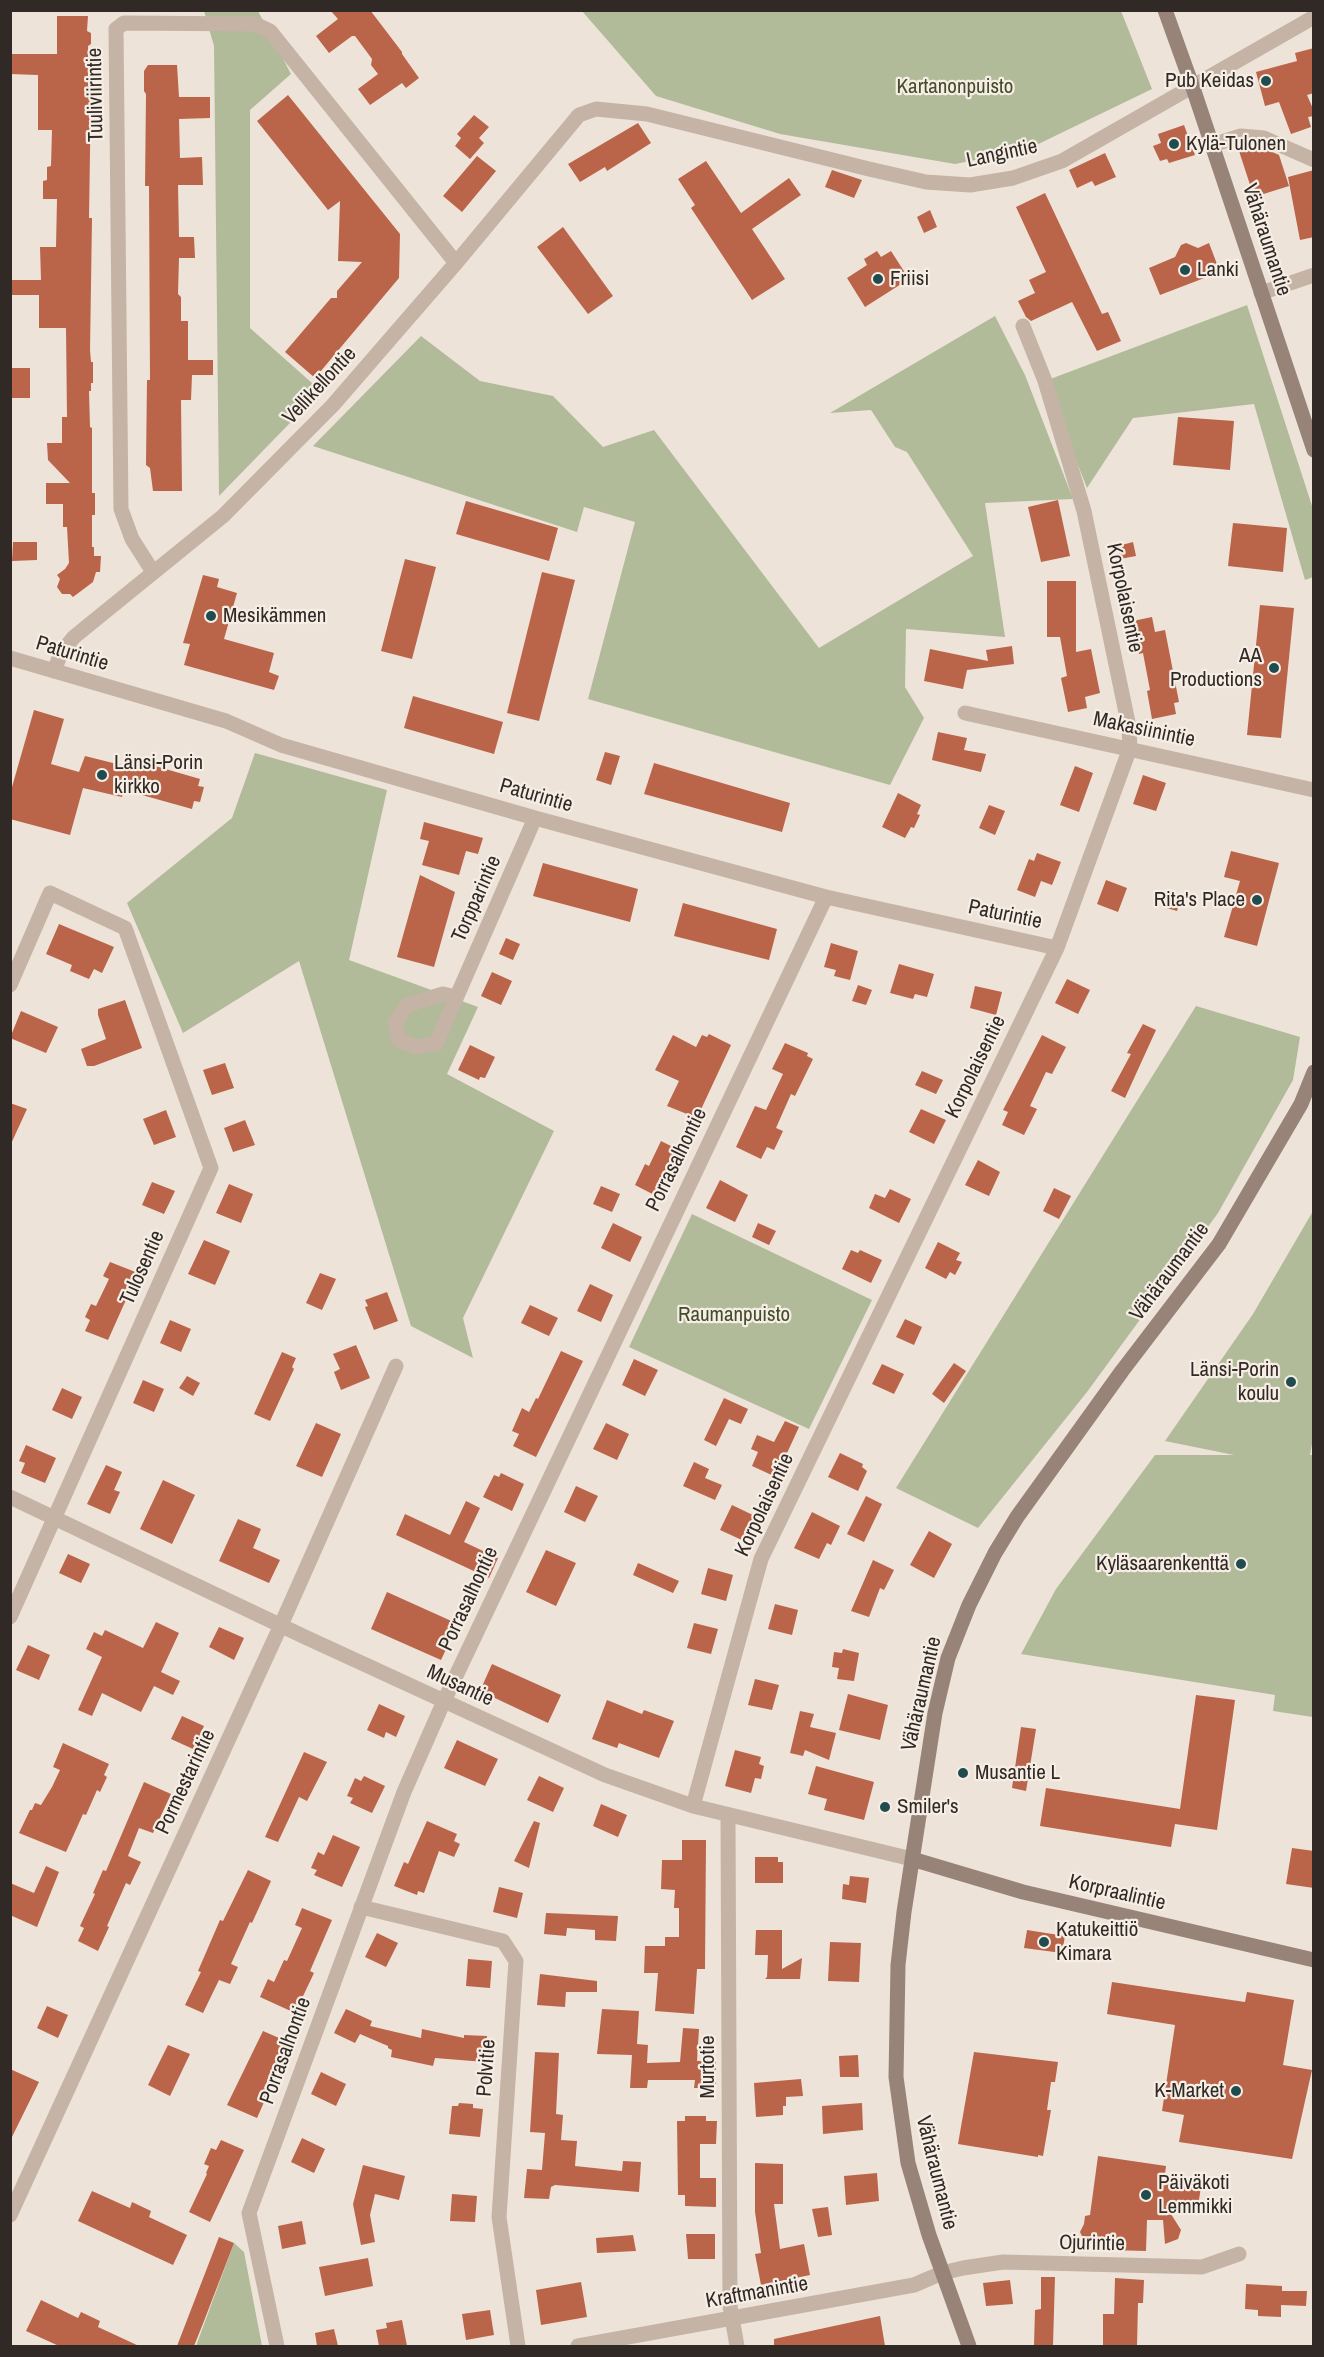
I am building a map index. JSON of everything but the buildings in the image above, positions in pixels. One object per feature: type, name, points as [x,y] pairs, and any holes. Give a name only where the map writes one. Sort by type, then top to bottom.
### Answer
[{"type":"main road","name":"Vähäraumantie","points":[[1166,10],[1314,450]]},
{"type":"main road","name":"Vähäraumantie","points":[[969,2346],[942,2273],[908,2163],[896,2077],[898,1965],[935,1713],[948,1658],[969,1605],[995,1553],[1017,1517],[1064,1450],[1219,1244],[1300,1104],[1314,1072]]},
{"type":"main road","name":"Korpraalintie","points":[[912,1859],[1023,1892],[1314,1960]]},
{"type":"street","name":"Langintie","points":[[596,109],[647,114],[926,182],[970,185],[1013,178],[1062,161],[1314,17]]},
{"type":"street","name":"Tuuliviirintie","points":[[153,572],[132,539],[121,509],[116,29],[124,23],[255,24],[270,31],[456,263]]},
{"type":"street","name":"Vellikellontie","points":[[54,671],[61,653],[74,637],[223,516],[333,405],[456,263],[579,115],[596,109]]},
{"type":"street","points":[[1212,145],[1241,136],[1264,138],[1314,160]]},
{"type":"street","points":[[1261,293],[1314,275]]},
{"type":"street","name":"Korpolaisentie","points":[[693,1806],[761,1559],[1057,948],[1130,748],[1129,727],[1084,512],[1045,381],[1023,326]]},
{"type":"street","name":"Paturintie","points":[[10,658],[226,721],[281,745],[535,818],[826,897],[1057,948]]},
{"type":"street","name":"Makasiinintie","points":[[965,713],[1314,790]]},
{"type":"street","name":"Torpparintie","points":[[456,997],[535,818]]},
{"type":"street","name":"Tulosentie","points":[[10,985],[50,893],[125,928],[211,1168],[10,1617]]},
{"type":"street","name":"Porrasalhontie","points":[[277,2346],[249,2213],[404,1792],[444,1701],[826,897]]},
{"type":"street","name":"Pormestarintie","points":[[10,2215],[281,1625],[396,1366]]},
{"type":"street","name":"Musantie","points":[[10,1497],[605,1775],[693,1806],[912,1859]]},
{"type":"street","name":"Murtotie","points":[[728,1815],[730,2294],[737,2346]]},
{"type":"street","name":"Polvitie","points":[[361,1907],[503,1941],[516,1960],[499,2217],[518,2346]]},
{"type":"street","name":"Ojurintie","points":[[942,2273],[1003,2262],[1202,2267],[1239,2254]]},
{"type":"street","name":"Kraftmanintie","points":[[578,2346],[914,2285],[942,2273]]},
{"type":"green space","points":[[204,11],[258,11],[291,74],[250,110],[250,328],[321,391],[219,496],[214,46]]},
{"type":"green space","name":"Kartanonpuisto","points":[[582,11],[1121,11],[1152,89],[1026,150],[955,164],[780,134],[656,96]]},
{"type":"green space","points":[[1247,305],[1313,509],[1313,577],[1305,580],[1254,404],[1133,418],[1087,488],[1045,381]]},
{"type":"green space","points":[[995,316],[1025,375],[1073,499],[985,503],[1005,637],[906,629],[905,687],[924,718],[890,785],[588,699],[635,522],[584,507],[577,532],[313,446],[421,336],[480,381],[553,396],[603,447],[654,430],[819,648],[973,556],[907,452],[895,447],[871,410],[830,413]]},
{"type":"green space","points":[[255,753],[387,790],[349,960],[478,1007],[447,1074],[554,1131],[463,1318],[473,1358],[411,1326],[299,961],[183,1033],[127,903],[232,818]]},
{"type":"green space","points":[[1196,1006],[1300,1037],[1293,1080],[1218,1213],[1087,1392],[978,1528],[896,1488]]},
{"type":"green space","points":[[1313,1211],[1314,1433],[1310,1455],[1314,1455],[1313,1717],[1273,1711],[1275,1695],[1021,1654],[1056,1589],[1155,1455],[1234,1455],[1165,1441],[1253,1314]]},
{"type":"green space","name":"Raumanpuisto","points":[[692,1214],[872,1300],[809,1429],[629,1347]]},
{"type":"green space","points":[[234,2243],[244,2252],[262,2346],[196,2346]]},
{"type":"place","name":"Pub Keidas","points":[[1266,81]]},
{"type":"place","name":"Kylä-Tulonen","points":[[1174,144]]},
{"type":"place","name":"Lanki","points":[[1185,270]]},
{"type":"place","name":"Friisi","points":[[878,279]]},
{"type":"place","name":"Mesikämmen","points":[[211,616]]},
{"type":"place","name":"AA Productions","points":[[1274,668]]},
{"type":"place","name":"Länsi-Porin kirkko","points":[[102,775]]},
{"type":"place","name":"Rita's Place","points":[[1257,900]]},
{"type":"place","name":"Länsi-Porin koulu","points":[[1291,1382]]},
{"type":"place","name":"Kyläsaarenkenttä","points":[[1241,1564]]},
{"type":"place","name":"Musantie L","points":[[963,1773]]},
{"type":"place","name":"Smiler's","points":[[885,1807]]},
{"type":"place","name":"Katukeittiö Kimara","points":[[1044,1942]]},
{"type":"place","name":"K-Market","points":[[1236,2091]]},
{"type":"place","name":"Päiväkoti Lemmikki","points":[[1146,2195]]}]
